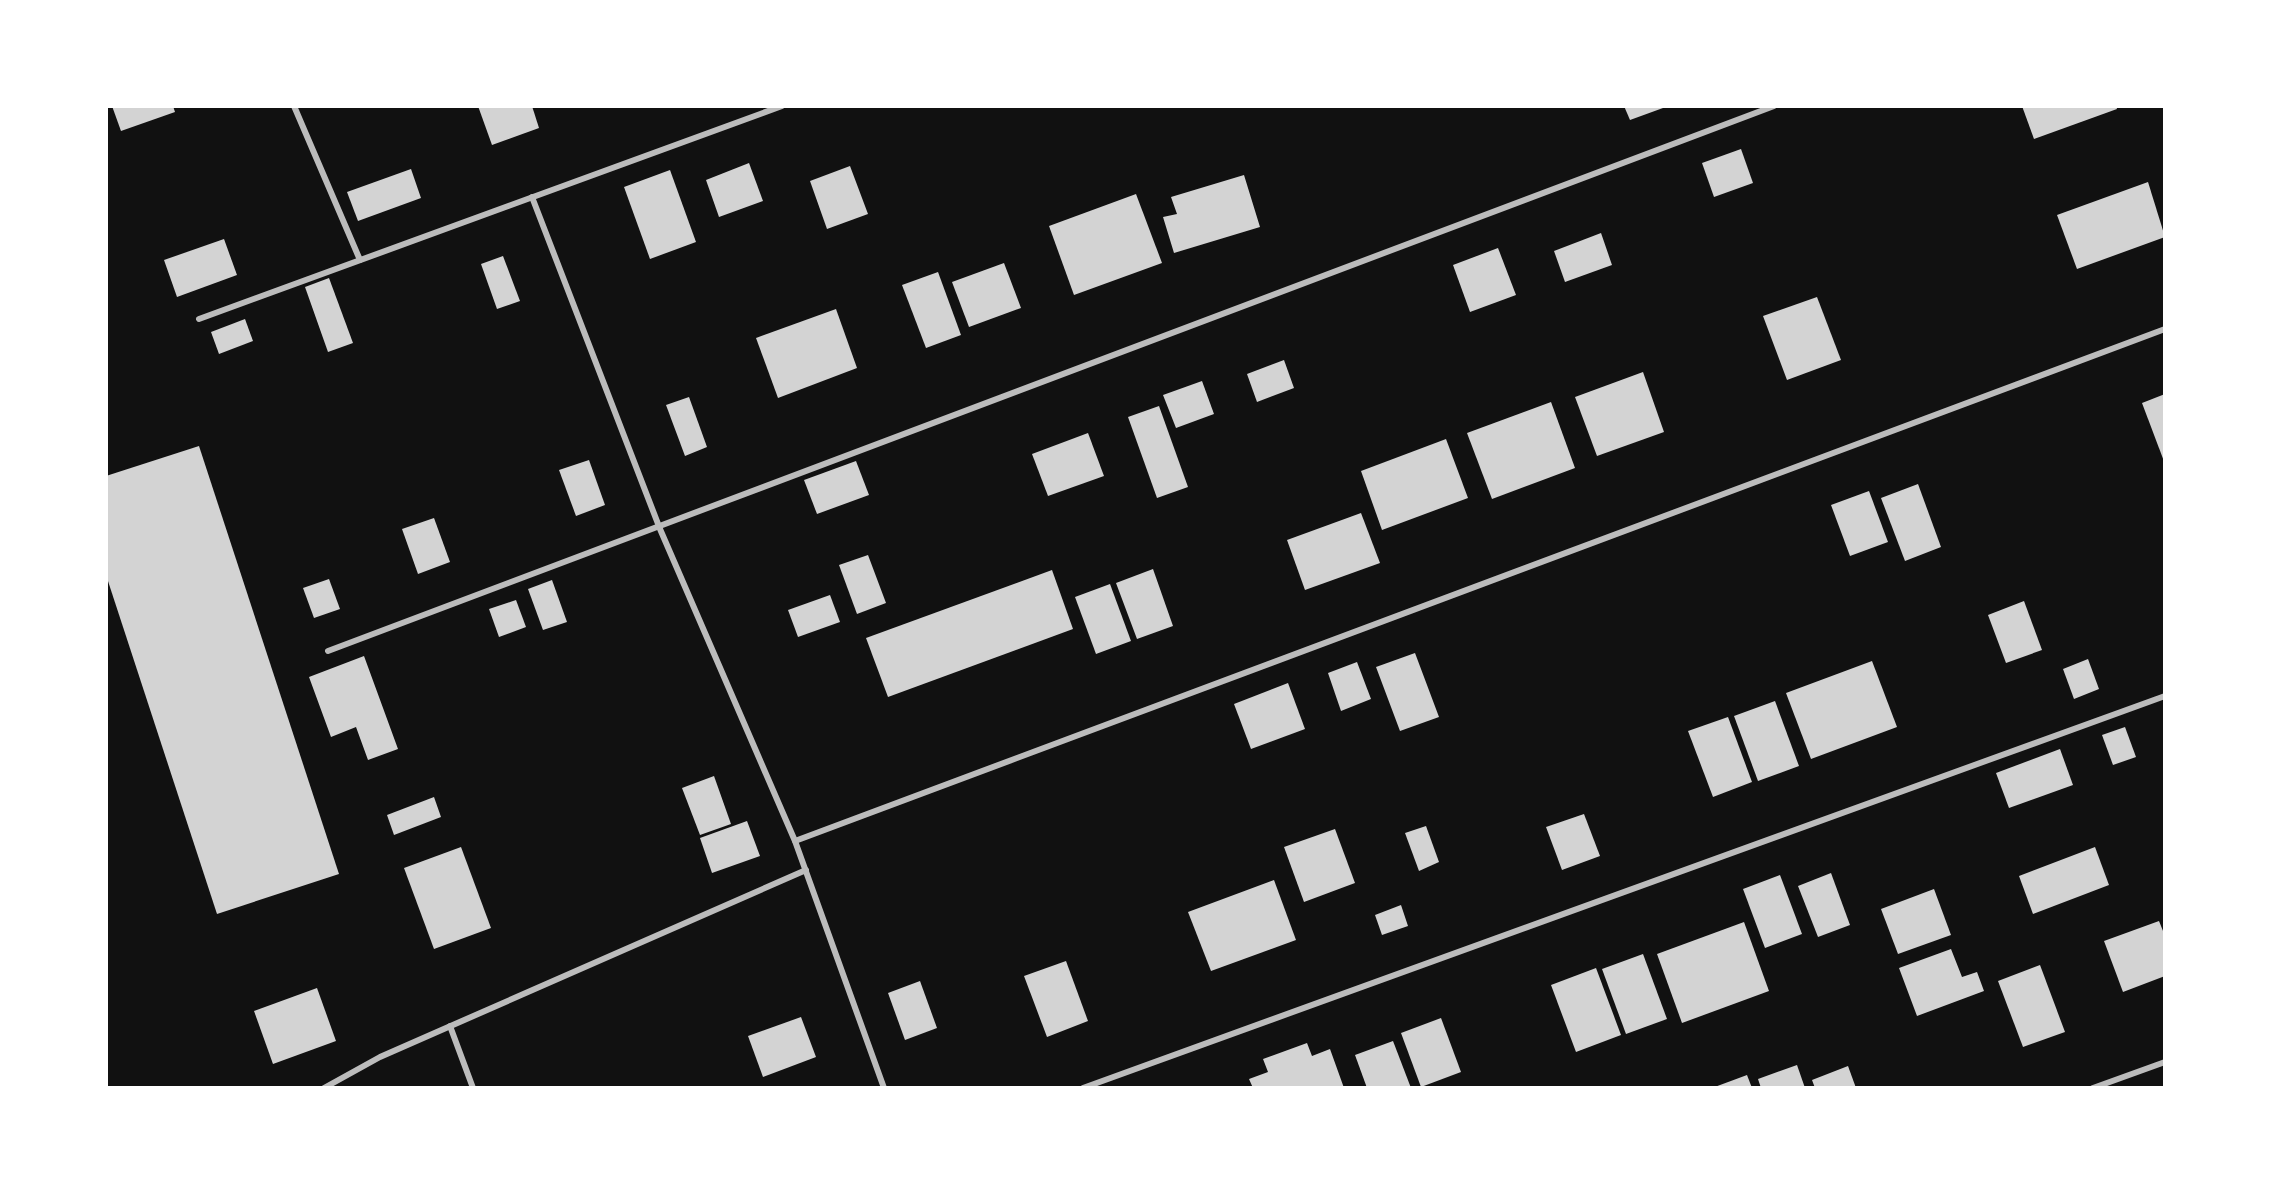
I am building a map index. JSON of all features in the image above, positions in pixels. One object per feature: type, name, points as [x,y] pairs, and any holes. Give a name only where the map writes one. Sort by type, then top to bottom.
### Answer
[{"type":"lane","points":[[294,106],[360,260]]},
{"type":"lane","points":[[199,319],[782,106]]},
{"type":"lane","points":[[328,651],[660,529],[1774,106]]},
{"type":"lane","points":[[532,197],[660,529],[795,841],[884,1088]]},
{"type":"lane","points":[[795,841],[2165,329]]},
{"type":"lane","points":[[1083,1088],[2165,696]]},
{"type":"lane","points":[[324,1088],[380,1057],[806,870]]},
{"type":"lane","points":[[450,1026],[473,1088]]},
{"type":"lane","points":[[2093,1088],[2165,1062]]},
{"type":"building","points":[[112,106],[173,106],[175,112],[121,131]]},
{"type":"building","points":[[478,106],[532,106],[539,128],[492,145]]},
{"type":"building","points":[[1624,106],[1662,106],[1663,108],[1630,120]]},
{"type":"building","points":[[2022,106],[2116,106],[2117,109],[2034,139]]},
{"type":"building","points":[[1741,149],[1753,183],[1714,197],[1702,163]]},
{"type":"building","points":[[749,163],[763,201],[719,217],[706,180]]},
{"type":"building","points":[[850,166],[868,214],[827,229],[810,181]]},
{"type":"building","points":[[411,169],[421,198],[358,221],[347,192]]},
{"type":"building","points":[[670,170],[696,242],[650,259],[624,187]]},
{"type":"building","points":[[1244,175],[1260,227],[1174,253],[1163,217],[1177,214],[1171,197]]},
{"type":"building","points":[[2148,182],[2165,237],[2077,269],[2057,215]]},
{"type":"building","points":[[1136,194],[1162,263],[1074,295],[1049,226]]},
{"type":"building","points":[[1601,233],[1612,265],[1565,282],[1554,251]]},
{"type":"building","points":[[224,239],[237,275],[177,297],[164,260]]},
{"type":"building","points":[[1498,248],[1516,295],[1470,312],[1453,265]]},
{"type":"building","points":[[503,256],[520,301],[497,309],[481,264]]},
{"type":"building","points":[[1004,263],[1021,308],[969,327],[952,282]]},
{"type":"building","points":[[938,272],[961,335],[926,348],[902,285]]},
{"type":"building","points":[[329,278],[353,343],[328,352],[305,287]]},
{"type":"building","points":[[1817,297],[1841,360],[1787,380],[1763,316]]},
{"type":"building","points":[[836,309],[857,368],[778,398],[756,338]]},
{"type":"building","points":[[245,319],[253,341],[219,354],[211,332]]},
{"type":"building","points":[[1284,360],[1294,388],[1257,402],[1247,374]]},
{"type":"building","points":[[1643,372],[1664,432],[1597,456],[1575,397]]},
{"type":"building","points":[[1202,381],[1214,414],[1176,428],[1163,395]]},
{"type":"building","points":[[2165,394],[2165,464],[2142,403]]},
{"type":"building","points":[[689,397],[707,447],[685,456],[666,405]]},
{"type":"building","points":[[1551,402],[1575,468],[1492,499],[1467,433]]},
{"type":"building","points":[[1159,406],[1188,487],[1157,498],[1128,417]]},
{"type":"building","points":[[1088,433],[1104,476],[1048,496],[1032,454]]},
{"type":"building","points":[[1446,439],[1468,498],[1382,530],[1361,471]]},
{"type":"building","points":[[199,446],[339,874],[217,914],[106,575],[106,476]]},
{"type":"building","points":[[589,460],[605,505],[576,516],[559,470]]},
{"type":"building","points":[[856,461],[869,495],[817,514],[804,480]]},
{"type":"building","points":[[1918,484],[1941,547],[1905,561],[1881,498]]},
{"type":"building","points":[[1869,491],[1888,542],[1850,556],[1831,505]]},
{"type":"building","points":[[1361,513],[1380,563],[1305,590],[1287,540]]},
{"type":"building","points":[[434,518],[450,562],[418,574],[402,529]]},
{"type":"building","points":[[868,555],[886,603],[857,614],[839,565]]},
{"type":"building","points":[[1153,569],[1173,626],[1137,639],[1116,583]]},
{"type":"building","points":[[1052,570],[1073,629],[888,697],[866,638]]},
{"type":"building","points":[[329,579],[340,609],[314,618],[303,588]]},
{"type":"building","points":[[552,580],[567,622],[543,630],[528,589]]},
{"type":"building","points":[[1110,584],[1131,641],[1096,654],[1075,597]]},
{"type":"building","points":[[830,595],[840,622],[798,637],[788,610]]},
{"type":"building","points":[[516,600],[526,627],[499,637],[489,609]]},
{"type":"building","points":[[2024,601],[2042,650],[2006,663],[1988,615]]},
{"type":"building","points":[[1415,653],[1439,717],[1400,731],[1376,667]]},
{"type":"building","points":[[364,656],[398,749],[368,760],[356,727],[331,737],[309,677]]},
{"type":"building","points":[[2088,659],[2099,689],[2074,699],[2063,669]]},
{"type":"building","points":[[1872,661],[1897,727],[1811,759],[1786,693]]},
{"type":"building","points":[[1357,662],[1371,699],[1341,711],[1328,673]]},
{"type":"building","points":[[1288,683],[1305,729],[1251,749],[1234,704]]},
{"type":"building","points":[[1775,701],[1799,766],[1758,781],[1734,716]]},
{"type":"building","points":[[1728,717],[1752,782],[1713,797],[1688,731]]},
{"type":"building","points":[[2125,727],[2136,757],[2113,765],[2102,735]]},
{"type":"building","points":[[2060,749],[2073,785],[2009,808],[1996,773]]},
{"type":"building","points":[[714,776],[731,824],[700,835],[682,788]]},
{"type":"building","points":[[434,797],[441,817],[394,835],[387,815]]},
{"type":"building","points":[[1584,814],[1600,856],[1562,870],[1546,827]]},
{"type":"building","points":[[747,821],[760,856],[712,873],[700,838]]},
{"type":"building","points":[[1426,826],[1439,862],[1419,871],[1405,833]]},
{"type":"building","points":[[1335,829],[1355,883],[1304,902],[1284,847]]},
{"type":"building","points":[[461,847],[491,928],[434,949],[404,868]]},
{"type":"building","points":[[2095,847],[2109,885],[2033,914],[2019,876]]},
{"type":"building","points":[[1831,873],[1850,925],[1818,937],[1798,886]]},
{"type":"building","points":[[1780,875],[1802,934],[1765,948],[1743,889]]},
{"type":"building","points":[[1274,880],[1296,940],[1211,971],[1188,912]]},
{"type":"building","points":[[1934,889],[1951,935],[1898,954],[1881,909]]},
{"type":"building","points":[[1401,905],[1408,926],[1382,935],[1375,915]]},
{"type":"building","points":[[2159,921],[2165,936],[2165,976],[2123,992],[2104,941]]},
{"type":"building","points":[[1744,922],[1769,991],[1682,1023],[1657,954]]},
{"type":"building","points":[[1951,949],[1962,977],[1977,972],[1984,991],[1917,1016],[1899,968]]},
{"type":"building","points":[[1643,954],[1667,1019],[1626,1034],[1602,969]]},
{"type":"building","points":[[1066,961],[1088,1021],[1047,1037],[1024,976]]},
{"type":"building","points":[[2040,965],[2065,1032],[2023,1047],[1998,981]]},
{"type":"building","points":[[1596,968],[1621,1035],[1576,1052],[1551,985]]},
{"type":"building","points":[[920,981],[937,1028],[905,1040],[888,993]]},
{"type":"building","points":[[317,988],[336,1041],[273,1064],[254,1011]]},
{"type":"building","points":[[801,1017],[816,1057],[763,1077],[748,1036]]},
{"type":"building","points":[[1441,1018],[1461,1072],[1421,1087],[1401,1033]]},
{"type":"building","points":[[1393,1041],[1411,1088],[1367,1088],[1355,1055]]},
{"type":"building","points":[[1307,1043],[1312,1056],[1330,1049],[1344,1088],[1253,1088],[1249,1079],[1268,1072],[1263,1059]]},
{"type":"building","points":[[1797,1065],[1805,1088],[1761,1088],[1758,1079]]},
{"type":"building","points":[[1848,1066],[1856,1088],[1815,1088],[1812,1080]]},
{"type":"building","points":[[1747,1075],[1752,1088],[1712,1088]]}]
